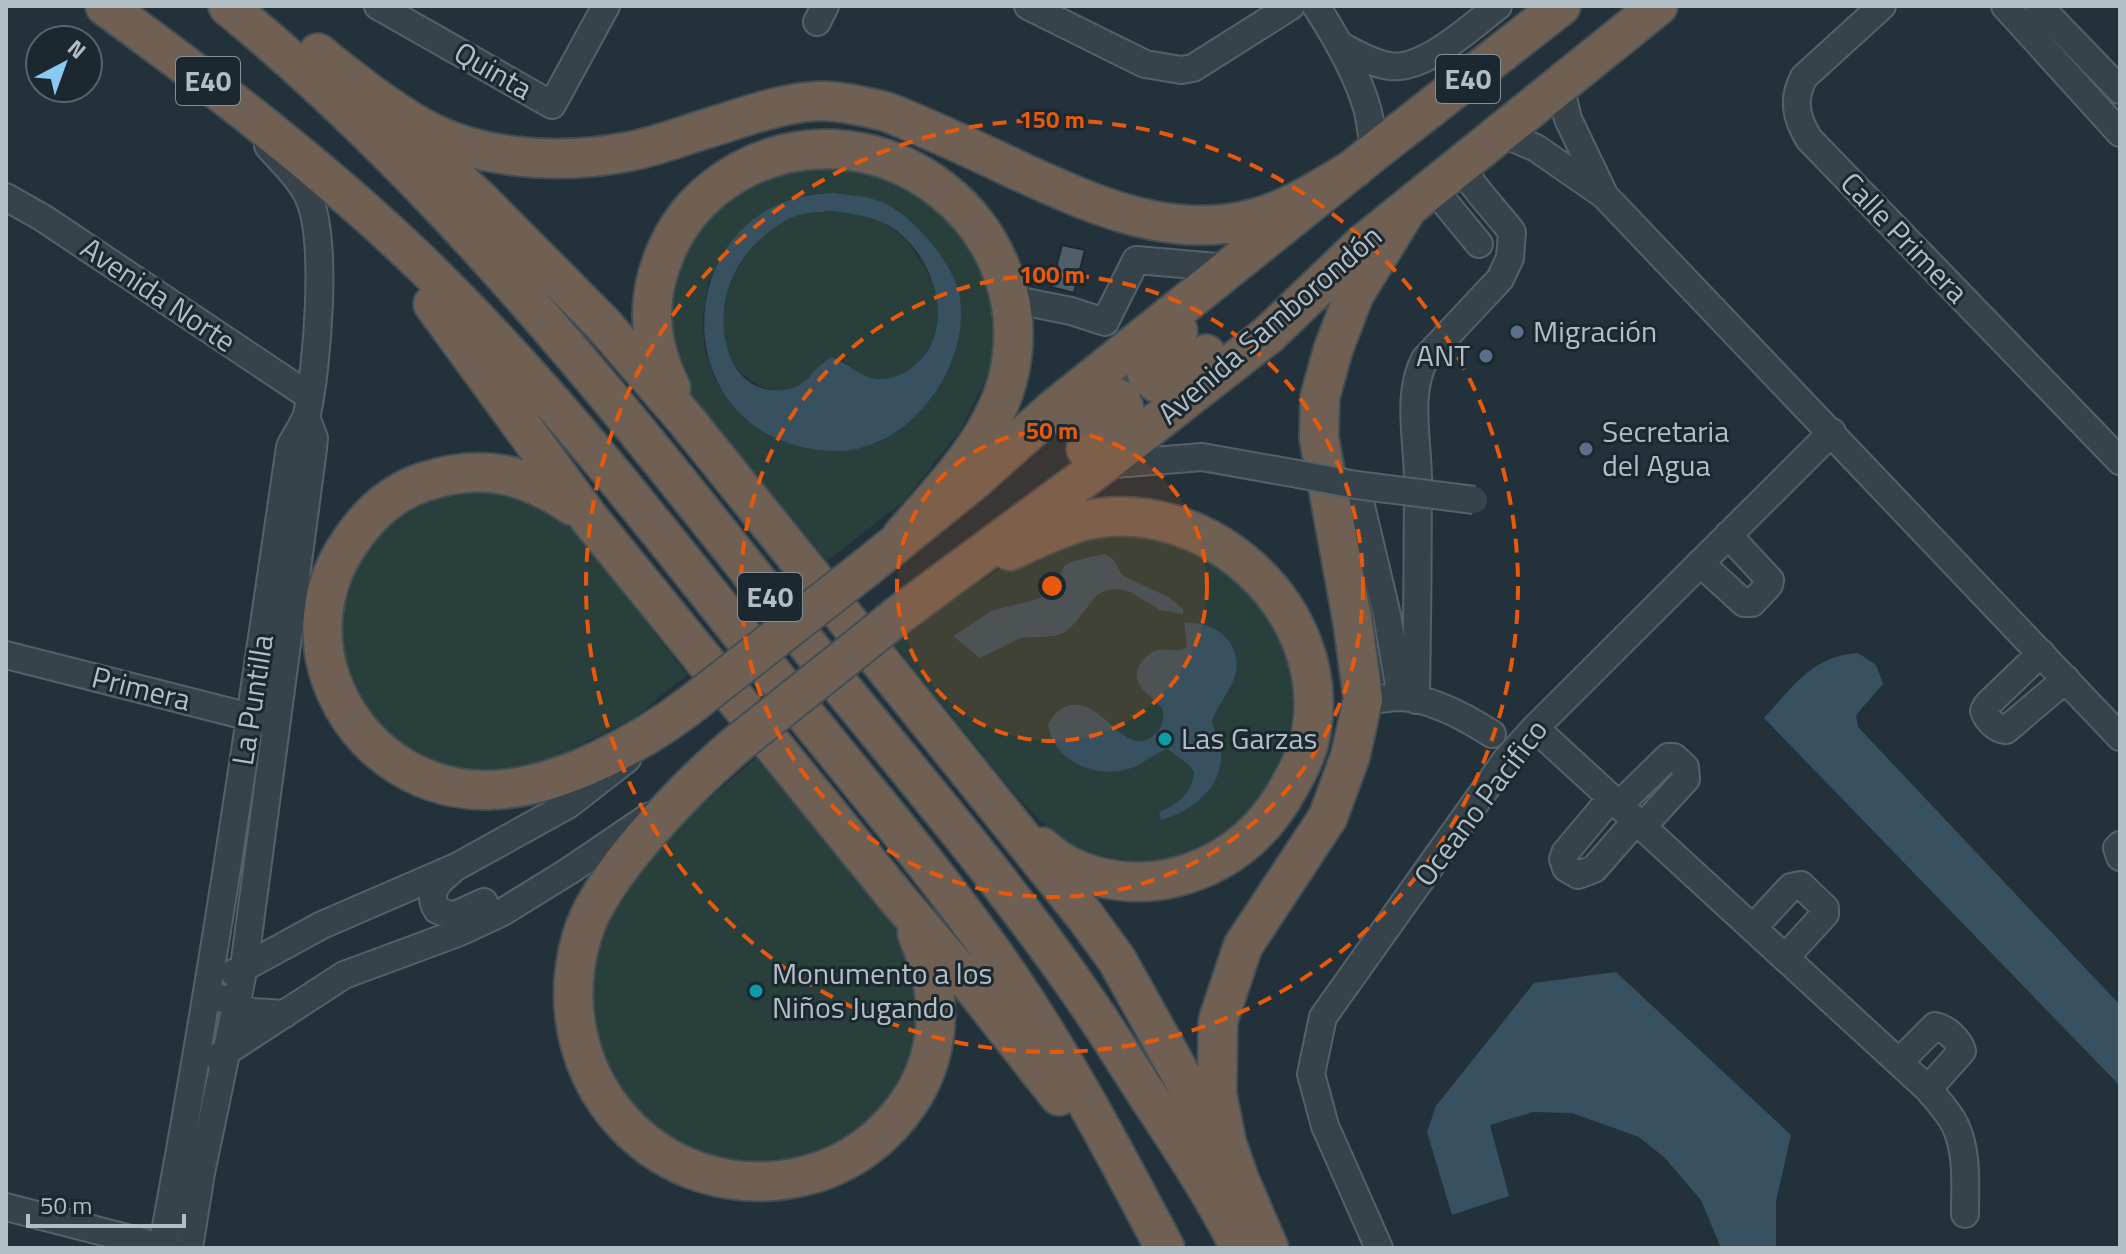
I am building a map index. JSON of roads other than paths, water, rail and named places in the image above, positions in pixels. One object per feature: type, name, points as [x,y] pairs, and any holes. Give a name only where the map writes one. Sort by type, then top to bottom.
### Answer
[{"type":"highway","name":"E40","points":[[105,6],[219,89],[307,161],[424,266],[507,351],[597,453],[999,962],[1105,1135],[1164,1248]]},
{"type":"highway","name":"E40","points":[[228,6],[333,96],[420,184],[542,316],[651,448],[1001,886],[1089,1005],[1178,1143],[1240,1248]]},
{"type":"highway","points":[[259,6],[332,65],[413,123],[450,141],[532,158],[588,158],[629,152],[789,105],[820,101],[851,103],[887,112],[922,126],[1111,211],[1167,225],[1225,224],[1256,218],[1300,200],[1364,160]]},
{"type":"highway","name":"E40","points":[[688,707],[973,481],[1055,408],[1229,268],[1561,6]]},
{"type":"highway","name":"Avenida Samborondón","points":[[896,897],[918,936],[935,985],[934,1038],[919,1086],[890,1126],[866,1148],[834,1166],[787,1180],[728,1180],[704,1175],[652,1149],[610,1108],[584,1061],[577,1033],[574,1001],[582,934],[593,909],[636,848],[690,788],[736,745],[900,614],[1102,465],[1268,335],[1364,243],[1658,6]]},
{"type":"highway","points":[[332,65],[480,200],[603,324],[686,420],[1085,916],[1117,960],[1240,1181]]},
{"type":"highway","points":[[686,420],[657,360],[652,310],[662,259],[671,239],[689,211],[706,194],[728,178],[765,160],[810,150],[839,149],[872,155],[932,182],[958,203],[979,228],[994,254],[1011,299],[1011,351],[1006,382],[996,410],[968,459],[902,536]]},
{"type":"highway","points":[[307,161],[439,311],[589,518],[1058,1094],[1164,1248]]},
{"type":"highway","points":[[1269,1248],[1227,1144],[1217,1094],[1218,1021],[1243,946],[1328,817],[1350,757],[1363,699],[1353,624],[1319,438],[1320,397],[1333,350],[1354,295],[1434,188]]},
{"type":"highway","points":[[1293,217],[1234,285],[1149,356],[1145,368],[1152,380],[1157,383],[1170,381],[1257,315],[1364,243]]},
{"type":"highway","points":[[973,481],[1065,423],[1099,397],[1106,394],[1121,400],[1123,417],[1117,425],[1039,487],[979,555]]},
{"type":"highway","points":[[589,518],[549,490],[522,478],[493,472],[440,477],[394,497],[358,529],[344,550],[326,592],[322,619],[323,644],[334,690],[345,712],[361,734],[384,756],[434,784],[490,790],[520,786],[570,772],[605,757],[688,707]]},
{"type":"highway","points":[[939,586],[1021,546],[1083,521],[1148,518],[1173,524],[1217,542],[1261,578],[1292,620],[1310,675],[1314,705],[1304,759],[1273,812],[1253,836],[1210,866],[1183,876],[1145,882],[1104,878],[1079,871],[1057,862],[994,803]]},
{"type":"street","name":"Quinta","points":[[378,6],[552,105],[606,6]]},
{"type":"street","points":[[1028,6],[1145,64],[1181,70],[1193,68],[1291,6]]},
{"type":"street","points":[[1316,6],[1343,47],[1368,109],[1364,160]]},
{"type":"street","points":[[1343,47],[1382,65],[1408,66],[1428,57],[1498,6]]},
{"type":"street","name":"Calle Primera","points":[[1882,6],[1804,77],[1796,92],[1799,123],[1809,139],[2120,461]]},
{"type":"street","points":[[2005,6],[2115,117]]},
{"type":"street","points":[[2039,6],[2120,90]]},
{"type":"street","points":[[1560,85],[1568,119],[1604,195]]},
{"type":"street","name":"La Puntilla","points":[[189,1248],[251,919],[263,720],[290,447],[308,406],[317,327],[320,245],[307,194],[219,89]]},
{"type":"street","points":[[1502,133],[1536,148],[1604,195],[2120,737]]},
{"type":"street","points":[[1408,699],[1418,472],[1415,387],[1418,372],[1425,359],[1500,279],[1510,258],[1512,232],[1473,186],[1434,188]]},
{"type":"street","points":[[1434,188],[1479,244]]},
{"type":"street","name":"Avenida Norte","points":[[6,197],[43,218],[308,406]]},
{"type":"street","points":[[1115,360],[1105,322],[1136,260],[1229,268]]},
{"type":"street","points":[[1011,299],[1071,311],[1105,322]]},
{"type":"street","points":[[1183,402],[1174,424],[1178,442],[1202,457]]},
{"type":"street","name":"Oceano Pacifico","points":[[1379,1248],[1325,1126],[1311,1074],[1323,1017],[1506,760],[1832,432]]},
{"type":"street","points":[[1102,465],[1202,457],[1356,485],[1474,500]]},
{"type":"street","points":[[1356,485],[1396,662],[1408,699]]},
{"type":"street","points":[[1700,563],[1744,603],[1752,603],[1770,580],[1728,535]]},
{"type":"street","points":[[2041,653],[1987,705],[1984,711],[1986,716],[1999,729],[2006,730],[2066,679]]},
{"type":"street","name":"Primera","points":[[6,655],[263,720]]},
{"type":"street","points":[[1363,699],[1408,699],[1462,715],[1492,734]]},
{"type":"street","points":[[285,1014],[268,1014],[236,1006],[208,987],[322,925],[456,867],[568,805],[688,707]]},
{"type":"street","name":"La Puntilla","points":[[163,1248],[208,987],[263,720]]},
{"type":"street","points":[[1535,728],[1928,1089],[1955,1124],[1961,1141],[1965,1166],[1965,1214]]},
{"type":"street","points":[[192,1074],[344,975],[460,932],[501,913],[569,871],[690,788]]},
{"type":"street","points":[[2120,845],[2117,848],[2120,857]]},
{"type":"street","points":[[456,867],[435,886],[432,896],[437,910],[453,916],[524,884],[569,871]]},
{"type":"street","points":[[1753,928],[1791,887],[1801,885],[1825,908],[1825,914],[1785,958]]},
{"type":"street","points":[[251,919],[262,930],[290,942]]},
{"type":"street","points":[[1899,1062],[1935,1026],[1957,1041],[1962,1051],[1928,1089]]},
{"type":"street","points":[[6,1207],[163,1248]]},
{"type":"water","points":[[834,193],[882,202],[894,208],[931,242],[957,285],[960,326],[943,380],[907,424],[884,439],[858,449],[831,451],[774,437],[734,407],[711,366],[704,319],[714,273],[738,233],[779,204]],"holes":[[[833,211],[882,222],[911,245],[923,261],[937,299],[938,319],[934,338],[925,355],[898,376],[876,379],[832,357],[796,387],[768,389],[751,383],[738,371],[729,355],[725,336],[726,297],[736,270],[756,244],[782,223],[806,213]]]},
{"type":"water","points":[[1104,554],[1114,560],[1122,575],[1170,598],[1183,609],[1183,614],[1160,610],[1130,592],[1117,589],[1097,595],[1065,632],[1055,636],[1021,638],[980,658],[953,636],[993,610],[1039,599],[1056,584],[1064,566],[1070,562]]},
{"type":"water","points":[[1184,623],[1206,625],[1224,636],[1231,644],[1237,664],[1233,682],[1212,721],[1221,754],[1215,781],[1192,806],[1161,820],[1159,812],[1178,802],[1193,780],[1194,772],[1188,764],[1167,749],[1128,769],[1090,769],[1067,757],[1058,748],[1048,725],[1059,710],[1078,705],[1091,709],[1135,741],[1146,740],[1157,732],[1163,722],[1163,709],[1138,682],[1138,669],[1145,657],[1155,651],[1184,649],[1187,646]]},
{"type":"water","points":[[1858,653],[1876,665],[1883,684],[1856,715],[1858,727],[2120,1005],[2120,1086],[1764,718],[1794,685],[1816,667],[1842,655]]},
{"type":"water","points":[[1616,972],[1791,1135],[1776,1201],[1776,1248],[1721,1248],[1701,1200],[1665,1158],[1639,1137],[1572,1113],[1533,1112],[1490,1125],[1509,1196],[1452,1215],[1427,1132],[1436,1106],[1534,983]]},
{"type":"place","name":"Migración","points":[[1517,332]]},
{"type":"place","name":"ANT","points":[[1486,356]]},
{"type":"place","name":"Secretaria del Agua","points":[[1586,449]]},
{"type":"place","name":"Las Garzas","points":[[1165,739]]},
{"type":"place","name":"Monumento a los Niños Jugando","points":[[756,991]]}]
